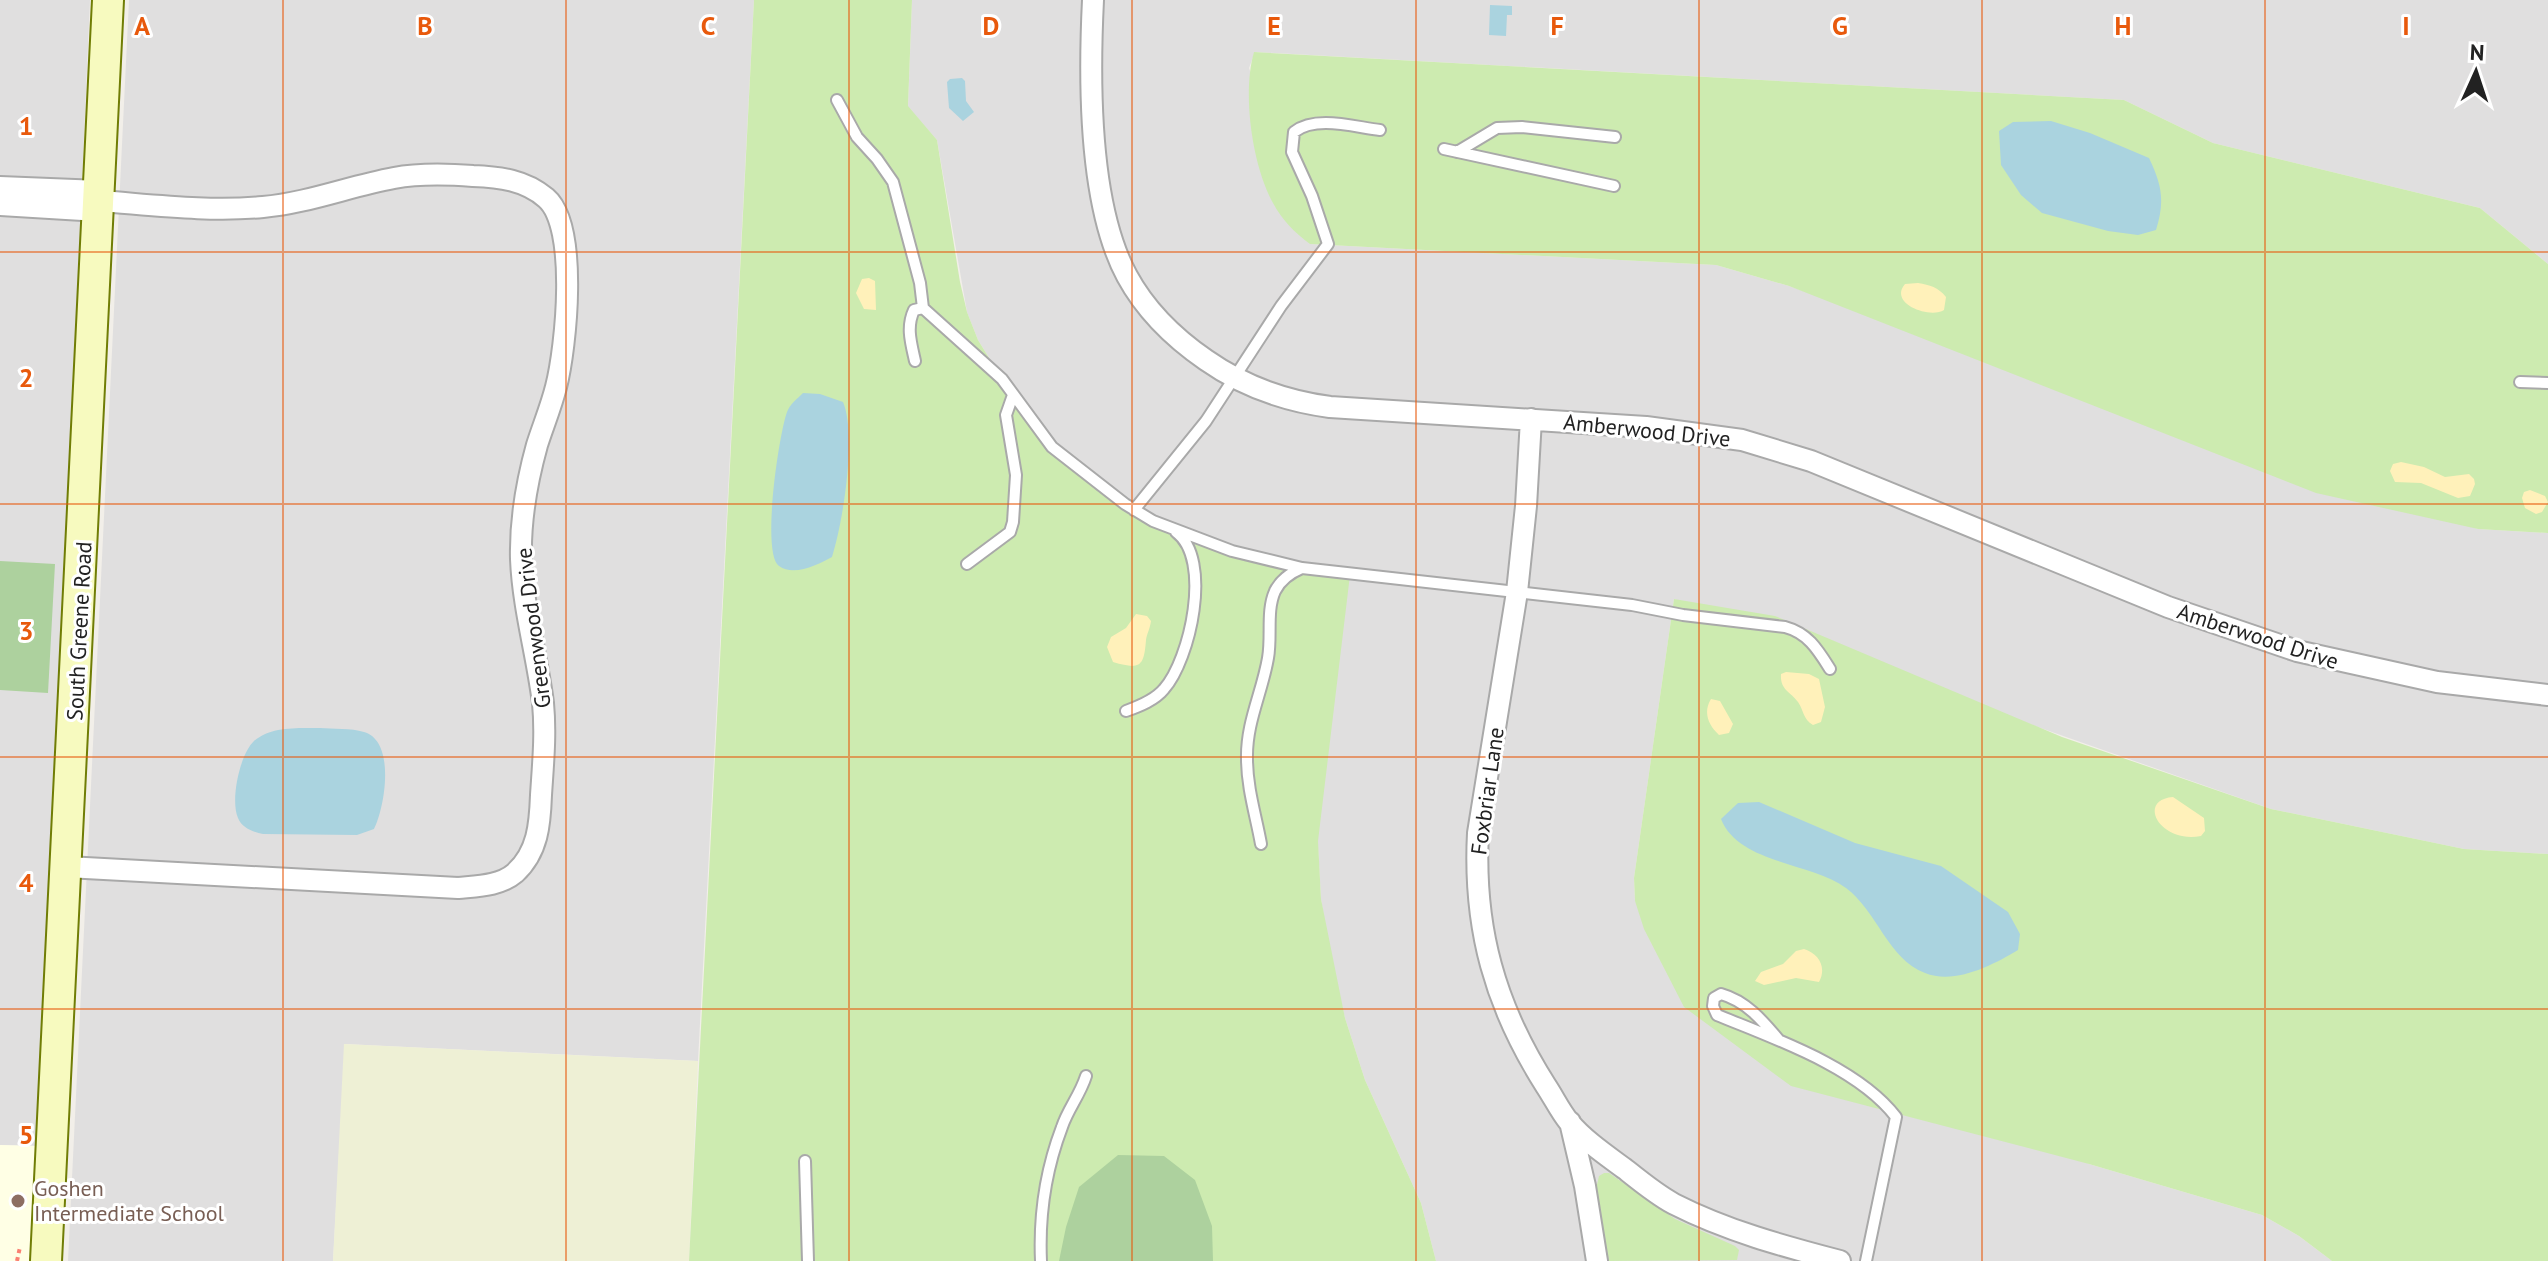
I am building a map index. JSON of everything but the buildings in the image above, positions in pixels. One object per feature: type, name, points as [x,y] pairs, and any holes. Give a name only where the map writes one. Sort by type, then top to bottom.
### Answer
[{"type":"street","name":"South Greene Road","points":[[46,1261],[108,0]]},
{"type":"street","name":"Amberwood Drive","points":[[1093,0],[1090,60],[1092,117],[1105,212],[1117,253],[1141,299],[1164,326],[1184,345],[1234,377],[1291,401],[1310,404],[1690,431],[1765,446],[1873,485],[2168,607],[2297,651],[2437,682],[2548,695]]},
{"type":"street","name":"Greenwood Drive","points":[[67,867],[458,888],[488,885],[513,875],[529,857],[537,839],[545,736],[543,705],[523,582],[524,512],[531,470],[562,361],[565,326],[566,242],[560,220],[549,201],[528,185],[500,177],[451,174],[398,177],[294,202],[244,208],[99,201]]},
{"type":"street","points":[[0,187],[99,201]]},
{"type":"street","points":[[0,205],[99,201]]},
{"type":"street","name":"Foxbriar Lane","points":[[1531,419],[1517,592],[1478,833],[1476,869],[1480,908],[1496,989],[1510,1025],[1529,1059],[1570,1122],[1601,1151],[1671,1203],[1777,1245],[1840,1261]]},
{"type":"street","points":[[1570,1122],[1585,1186],[1597,1261]]},
{"type":"lane","points":[[837,100],[857,137],[893,182],[920,283],[923,308],[1002,379],[1052,447],[1134,510],[1232,551],[1302,568],[1632,605],[1683,615],[1785,627],[1797,630],[1814,644],[1830,669]]},
{"type":"lane","points":[[1134,510],[1206,421],[1281,306],[1328,244],[1312,196],[1292,152],[1294,132],[1315,123],[1380,130]]},
{"type":"lane","points":[[1457,152],[1497,128],[1522,127],[1615,137]]},
{"type":"lane","points":[[1444,149],[1614,186]]},
{"type":"lane","points":[[915,361],[909,335],[910,317],[914,310],[923,308]]},
{"type":"lane","points":[[2520,382],[2548,383]]},
{"type":"lane","points":[[967,564],[1010,532],[1013,522],[1016,475],[1006,415],[1013,395]]},
{"type":"lane","points":[[1126,711],[1163,691],[1174,675],[1196,597],[1196,570],[1184,538],[1167,526]]},
{"type":"lane","points":[[1261,844],[1249,782],[1248,731],[1267,662],[1274,593],[1281,581],[1302,568]]},
{"type":"lane","points":[[1778,1039],[1735,998],[1721,994],[1714,998],[1717,1015],[1778,1039],[1822,1061],[1862,1086],[1896,1117],[1866,1261]]},
{"type":"lane","points":[[1041,1261],[1041,1211],[1050,1166],[1062,1127],[1086,1076]]},
{"type":"lane","points":[[805,1161],[808,1261]]},
{"type":"shaded area","points":[[0,0],[90,0],[40,1146],[0,1145]]},
{"type":"shaded area","points":[[129,0],[754,0],[698,1061],[345,1044],[333,1261],[68,1261]]},
{"type":"shaded area","points":[[912,0],[2548,0],[2548,264],[2480,208],[2213,143],[2124,100],[1255,52],[1249,68],[1310,244],[1716,265],[1789,286],[2478,529],[2548,533],[2548,854],[2464,849],[2271,809],[1674,599],[1634,878],[1635,901],[2089,1164],[2262,1215],[2299,1236],[2332,1261],[1436,1261],[1421,1203],[1365,1080],[1345,1018],[1330,955],[1321,899],[1302,568],[1153,521],[1052,447],[1002,379],[978,340],[967,312],[937,140],[908,107]]},
{"type":"shaded area","points":[[344,1044],[698,1061],[689,1261],[333,1261]]},
{"type":"shaded area","name":"Goshen Intermediate School","points":[[0,1145],[40,1146],[33,1261],[0,1261]]},
{"type":"green space","points":[[754,0],[912,0],[908,106],[937,140],[967,312],[978,340],[1002,379],[1052,447],[1125,504],[1232,551],[1350,575],[1318,841],[1321,899],[1345,1018],[1365,1080],[1421,1203],[1436,1261],[689,1261]]},
{"type":"green space","points":[[1254,52],[2124,100],[2213,143],[2480,208],[2548,264],[2548,533],[2478,529],[2316,493],[1789,286],[1716,265],[1310,244],[1280,215],[1259,169],[1249,108]]},
{"type":"green space","points":[[0,561],[55,564],[48,693],[0,690]]},
{"type":"green space","points":[[1674,599],[1775,616],[2062,737],[2271,809],[2464,849],[2548,854],[2548,1261],[2332,1261],[2299,1236],[2262,1215],[2089,1164],[1791,1086],[1684,1007],[1644,929],[1635,901],[1634,878]]},
{"type":"green space","points":[[1118,1155],[1164,1156],[1195,1180],[1212,1226],[1213,1261],[1059,1261],[1079,1187]]},
{"type":"green space","points":[[1609,1173],[1675,1219],[1735,1246],[1739,1250],[1737,1260],[1609,1261],[1596,1189],[1599,1176]]},
{"type":"sand","points":[[862,279],[875,281],[876,310],[864,309],[856,293]]},
{"type":"sand","points":[[1905,284],[1934,287],[1946,297],[1944,310],[1930,313],[1906,303],[1901,291]]},
{"type":"sand","points":[[2401,462],[2424,467],[2445,477],[2469,474],[2475,484],[2470,496],[2458,498],[2421,483],[2395,482],[2390,471],[2393,464]]},
{"type":"sand","points":[[2530,490],[2545,496],[2548,502],[2542,512],[2536,514],[2525,508],[2522,498],[2524,492]]},
{"type":"sand","points":[[1136,614],[1147,616],[1151,621],[1142,661],[1135,666],[1113,662],[1107,647],[1111,637],[1126,628]]},
{"type":"sand","points":[[1781,674],[1809,674],[1819,679],[1825,707],[1821,722],[1810,723],[1798,702],[1784,687]]},
{"type":"sand","points":[[1711,699],[1720,701],[1733,724],[1729,733],[1719,735],[1712,727],[1707,713]]},
{"type":"sand","points":[[2173,797],[2204,818],[2205,831],[2201,836],[2174,834],[2158,821],[2156,805]]},
{"type":"sand","points":[[1804,949],[1814,954],[1822,966],[1819,982],[1796,978],[1764,985],[1755,981],[1761,972],[1783,964],[1796,951]]},
{"type":"water","points":[[1490,5],[1512,6],[1512,15],[1507,15],[1506,36],[1489,35]]},
{"type":"water","points":[[962,78],[965,81],[966,101],[974,112],[963,121],[949,108],[947,82]]},
{"type":"water","points":[[2051,121],[2090,133],[2149,158],[2161,193],[2156,230],[2138,235],[2108,231],[2042,213],[2021,195],[2001,165],[1999,131],[2013,122]]},
{"type":"water","points":[[803,393],[820,394],[843,402],[849,456],[844,501],[832,557],[806,568],[792,570],[779,566],[774,557],[772,517],[776,467],[787,412]]},
{"type":"water","points":[[320,728],[364,732],[374,738],[381,748],[384,791],[374,829],[357,835],[263,834],[245,827],[238,818],[235,800],[241,766],[249,747],[261,736],[277,730]]},
{"type":"water","points":[[1759,802],[1855,843],[1941,866],[2008,912],[2020,934],[2018,950],[1973,972],[1949,977],[1925,973],[1912,966],[1901,957],[1866,909],[1846,888],[1831,879],[1759,854],[1730,834],[1721,819],[1738,803]]},
{"type":"place","name":"Goshen Intermediate School","points":[[18,1201]]}]
